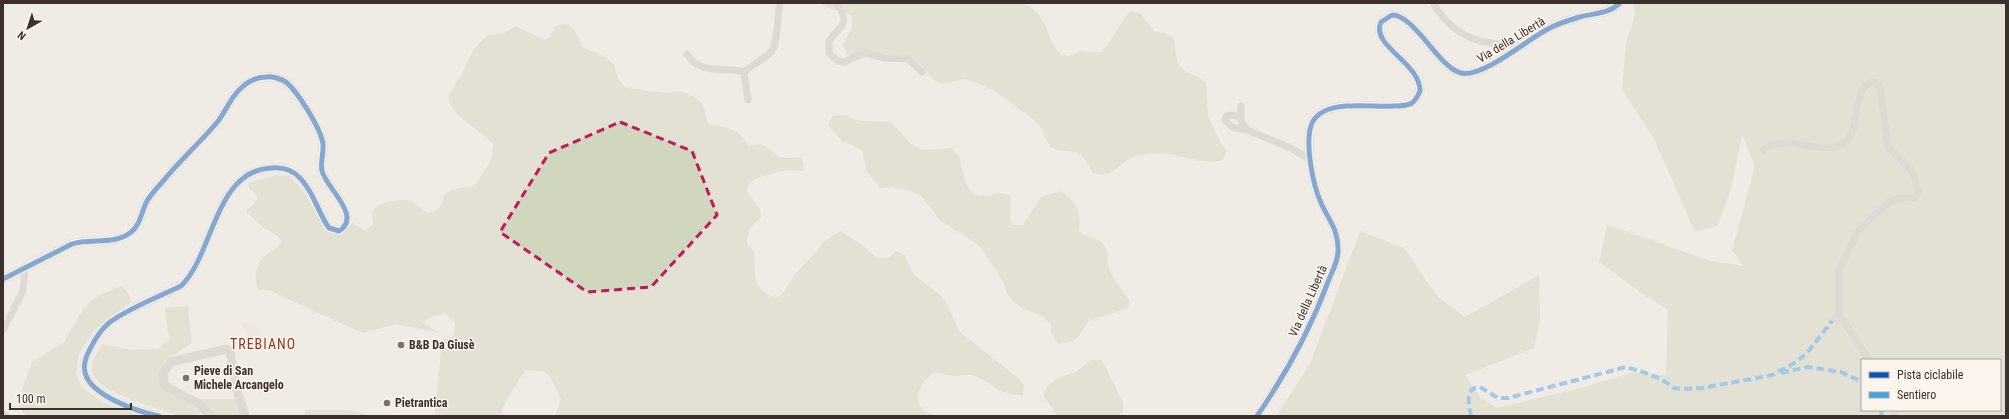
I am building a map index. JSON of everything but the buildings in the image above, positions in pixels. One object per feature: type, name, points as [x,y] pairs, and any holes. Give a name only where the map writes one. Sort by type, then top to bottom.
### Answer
[{"type":"street","points":[[744,72],[772,51],[776,45],[776,23],[780,3]]},
{"type":"street","points":[[837,3],[844,16],[845,22],[843,27],[829,41],[828,53],[833,59],[844,62],[865,53],[871,53],[884,58],[908,59],[922,72]]},
{"type":"street","name":"Via della Libertà","points":[[1433,3],[1443,19],[1463,35],[1489,44],[1521,45]]},
{"type":"street","name":"Via della Libertà","points":[[1257,416],[1280,382],[1320,304],[1337,258],[1338,250],[1336,230],[1315,188],[1311,160],[1310,129],[1313,121],[1324,111],[1335,107],[1406,105],[1412,103],[1417,98],[1420,84],[1416,75],[1410,67],[1386,45],[1381,38],[1379,26],[1388,17],[1396,15],[1420,34],[1448,66],[1460,73],[1474,72],[1487,68],[1521,45],[1554,26],[1612,9],[1620,3]]},
{"type":"street","points":[[687,54],[691,61],[707,68],[720,71],[738,70],[744,72]]},
{"type":"street","points":[[744,72],[748,100]]},
{"type":"street","points":[[3,279],[80,241],[120,238],[132,232],[138,224],[147,201],[170,172],[219,119],[239,90],[250,81],[266,77],[273,77],[286,82],[305,106],[319,131],[323,144],[322,171],[326,180],[345,209],[347,218],[346,224],[340,231],[329,228],[302,179],[287,169],[265,168],[248,175],[238,183],[216,218],[201,258],[189,279],[181,286],[110,322],[98,336],[87,355],[85,369],[86,377],[91,384],[114,400],[147,414],[159,416]]},
{"type":"street","points":[[1763,150],[1776,143],[1787,142],[1822,147],[1843,144],[1849,138],[1854,126],[1857,104],[1865,87],[1872,82],[1880,87],[1888,148],[1912,171],[1918,192],[1914,198],[1899,198],[1889,202],[1858,231],[1839,270],[1839,317],[1846,323],[1868,359]]},
{"type":"street","points":[[1241,106],[1241,118],[1247,130]]},
{"type":"street","points":[[1241,118],[1233,115],[1226,116],[1225,120],[1232,127],[1247,130],[1291,148],[1311,160]]},
{"type":"street","points":[[3,330],[23,291],[25,267]]},
{"type":"street","points":[[1832,321],[1839,317]]},
{"type":"street","points":[[210,416],[199,404],[174,392],[164,384],[163,373],[166,366],[177,359],[223,349],[228,350],[237,390],[245,416]]},
{"type":"highlighted area","points":[[620,122],[692,151],[717,215],[651,287],[587,292],[500,232],[549,153]]},
{"type":"green space","points":[[820,3],[1022,3],[1030,7],[1042,19],[1052,41],[1061,55],[1070,56],[1080,51],[1100,52],[1109,43],[1123,21],[1132,11],[1141,14],[1154,31],[1165,33],[1173,38],[1177,59],[1180,66],[1206,83],[1208,116],[1221,143],[1227,151],[1223,160],[1209,162],[1164,153],[1140,155],[1127,160],[1107,174],[1093,173],[1088,163],[1079,154],[1050,147],[1041,128],[1034,120],[993,90],[973,81],[963,79],[943,84],[934,80],[919,63],[909,58],[879,53],[868,55],[847,55],[843,45],[852,27],[852,16],[843,11],[832,10]]},
{"type":"green space","points":[[1634,3],[2006,3],[2006,416],[1276,416],[1310,364],[1360,231],[1404,248],[1438,297],[1465,317],[1539,275],[1540,320],[1534,348],[1465,375],[1481,398],[1497,408],[1584,387],[1634,372],[1666,375],[1668,310],[1599,262],[1607,225],[1712,261],[1744,266],[1732,250],[1755,166],[1742,135],[1731,190],[1717,226],[1695,232],[1654,139],[1622,89],[1626,44],[1635,15]]},
{"type":"green space","points":[[564,24],[573,28],[583,47],[607,58],[614,65],[619,80],[626,88],[664,93],[680,91],[695,97],[703,104],[708,123],[737,132],[745,140],[749,147],[759,144],[763,145],[775,155],[780,157],[802,158],[804,171],[786,170],[757,178],[749,183],[747,192],[760,209],[761,218],[754,223],[750,229],[747,244],[754,250],[756,279],[762,290],[777,298],[784,292],[795,274],[817,251],[823,242],[841,231],[862,245],[877,258],[888,258],[896,251],[905,255],[912,271],[920,280],[943,298],[962,334],[1017,377],[1024,385],[1023,395],[1014,395],[1000,391],[971,375],[966,374],[951,376],[934,372],[922,385],[918,398],[919,404],[923,409],[940,416],[555,416],[561,399],[551,378],[545,372],[525,370],[501,410],[504,416],[441,416],[435,414],[442,340],[454,336],[455,324],[445,313],[431,317],[422,322],[439,333],[397,324],[362,333],[271,291],[258,289],[256,285],[256,271],[258,266],[268,253],[279,245],[281,240],[278,236],[264,228],[247,213],[247,210],[258,198],[257,195],[249,188],[248,183],[276,175],[289,176],[303,191],[318,217],[332,232],[353,223],[366,231],[373,224],[373,212],[375,209],[384,203],[389,202],[406,200],[410,201],[424,211],[431,213],[434,212],[439,208],[444,196],[449,191],[475,185],[488,165],[492,155],[493,144],[454,110],[448,96],[461,75],[473,50],[488,35],[504,33],[516,26],[545,40],[550,37],[554,27]]},
{"type":"green space","points":[[842,115],[861,121],[890,122],[911,144],[920,149],[931,150],[951,148],[958,155],[967,185],[975,194],[985,196],[1001,193],[1011,196],[1010,214],[1012,225],[1023,225],[1041,197],[1060,191],[1066,195],[1074,203],[1079,213],[1079,232],[1098,240],[1105,246],[1109,269],[1129,299],[1128,308],[1088,321],[1077,338],[1070,342],[1058,343],[1051,334],[1051,324],[1042,316],[1022,308],[1007,294],[1004,283],[980,246],[941,221],[921,196],[910,191],[891,187],[880,188],[867,172],[862,151],[842,141],[828,125],[832,116]]},
{"type":"green space","points":[[120,287],[125,289],[128,293],[131,302],[94,330],[79,354],[76,374],[82,387],[104,403],[143,416],[26,416],[18,406],[19,398],[32,362],[64,342],[83,309],[94,298]]},
{"type":"green space","points":[[188,306],[192,343],[165,361],[160,374],[203,416],[181,417],[116,393],[96,379],[92,367],[95,357],[102,344],[133,350],[157,349],[169,340],[165,308]]},
{"type":"green space","points":[[1092,360],[1102,360],[1123,402],[1123,412],[1120,416],[1057,416],[1044,396],[1047,386],[1056,379],[1075,372]]},
{"type":"green space","points":[[200,399],[234,399],[240,403],[245,416],[214,416]]},
{"type":"green space","points":[[306,410],[350,410],[371,416],[304,416]]},
{"type":"shaded area","points":[[248,322],[254,324],[257,329],[260,328],[259,336],[252,339],[248,336],[242,324]]},
{"type":"marked path","points":[[1471,416],[1469,398],[1472,390],[1475,388],[1480,387],[1498,398],[1508,398],[1626,367],[1661,379],[1674,388],[1682,389],[1703,388],[1772,375],[1793,364],[1807,353],[1832,321]]},
{"type":"marked path","points":[[1781,373],[1808,367],[1841,372],[1861,382]]},
{"type":"marked path","points":[[1881,411],[1882,416]]},
{"type":"cycle path","points":[[1257,416],[1278,384],[1305,334],[1321,300],[1335,265],[1338,252],[1338,241],[1332,224],[1318,195],[1310,163],[1309,141],[1312,123],[1318,115],[1337,107],[1408,105],[1415,100],[1420,91],[1418,81],[1412,71],[1382,39],[1380,31],[1381,22],[1392,15],[1401,17],[1418,32],[1444,62],[1461,73],[1470,73],[1480,70],[1504,58],[1537,35],[1554,26],[1576,18],[1606,11],[1616,7],[1620,3]]},
{"type":"cycle path","points":[[3,279],[72,244],[86,241],[117,239],[130,233],[139,222],[150,196],[219,120],[239,90],[251,81],[262,77],[274,77],[286,82],[297,94],[314,120],[318,129],[323,144],[321,164],[322,171],[345,210],[347,218],[345,225],[339,231],[329,228],[305,184],[297,175],[283,168],[270,168],[251,173],[237,184],[226,199],[217,216],[201,255],[192,272],[181,286],[135,307],[110,322],[98,334],[87,356],[84,367],[85,374],[92,385],[119,403],[159,416]]},
{"type":"place","name":"B&B Da Giusè","points":[[401,345]]},
{"type":"place","name":"Pieve di San Michele Arcangelo","points":[[186,378]]},
{"type":"place","name":"Pietrantica","points":[[387,403]]},
{"type":"district","name":"TREBIANO","points":[[263,344]]}]
